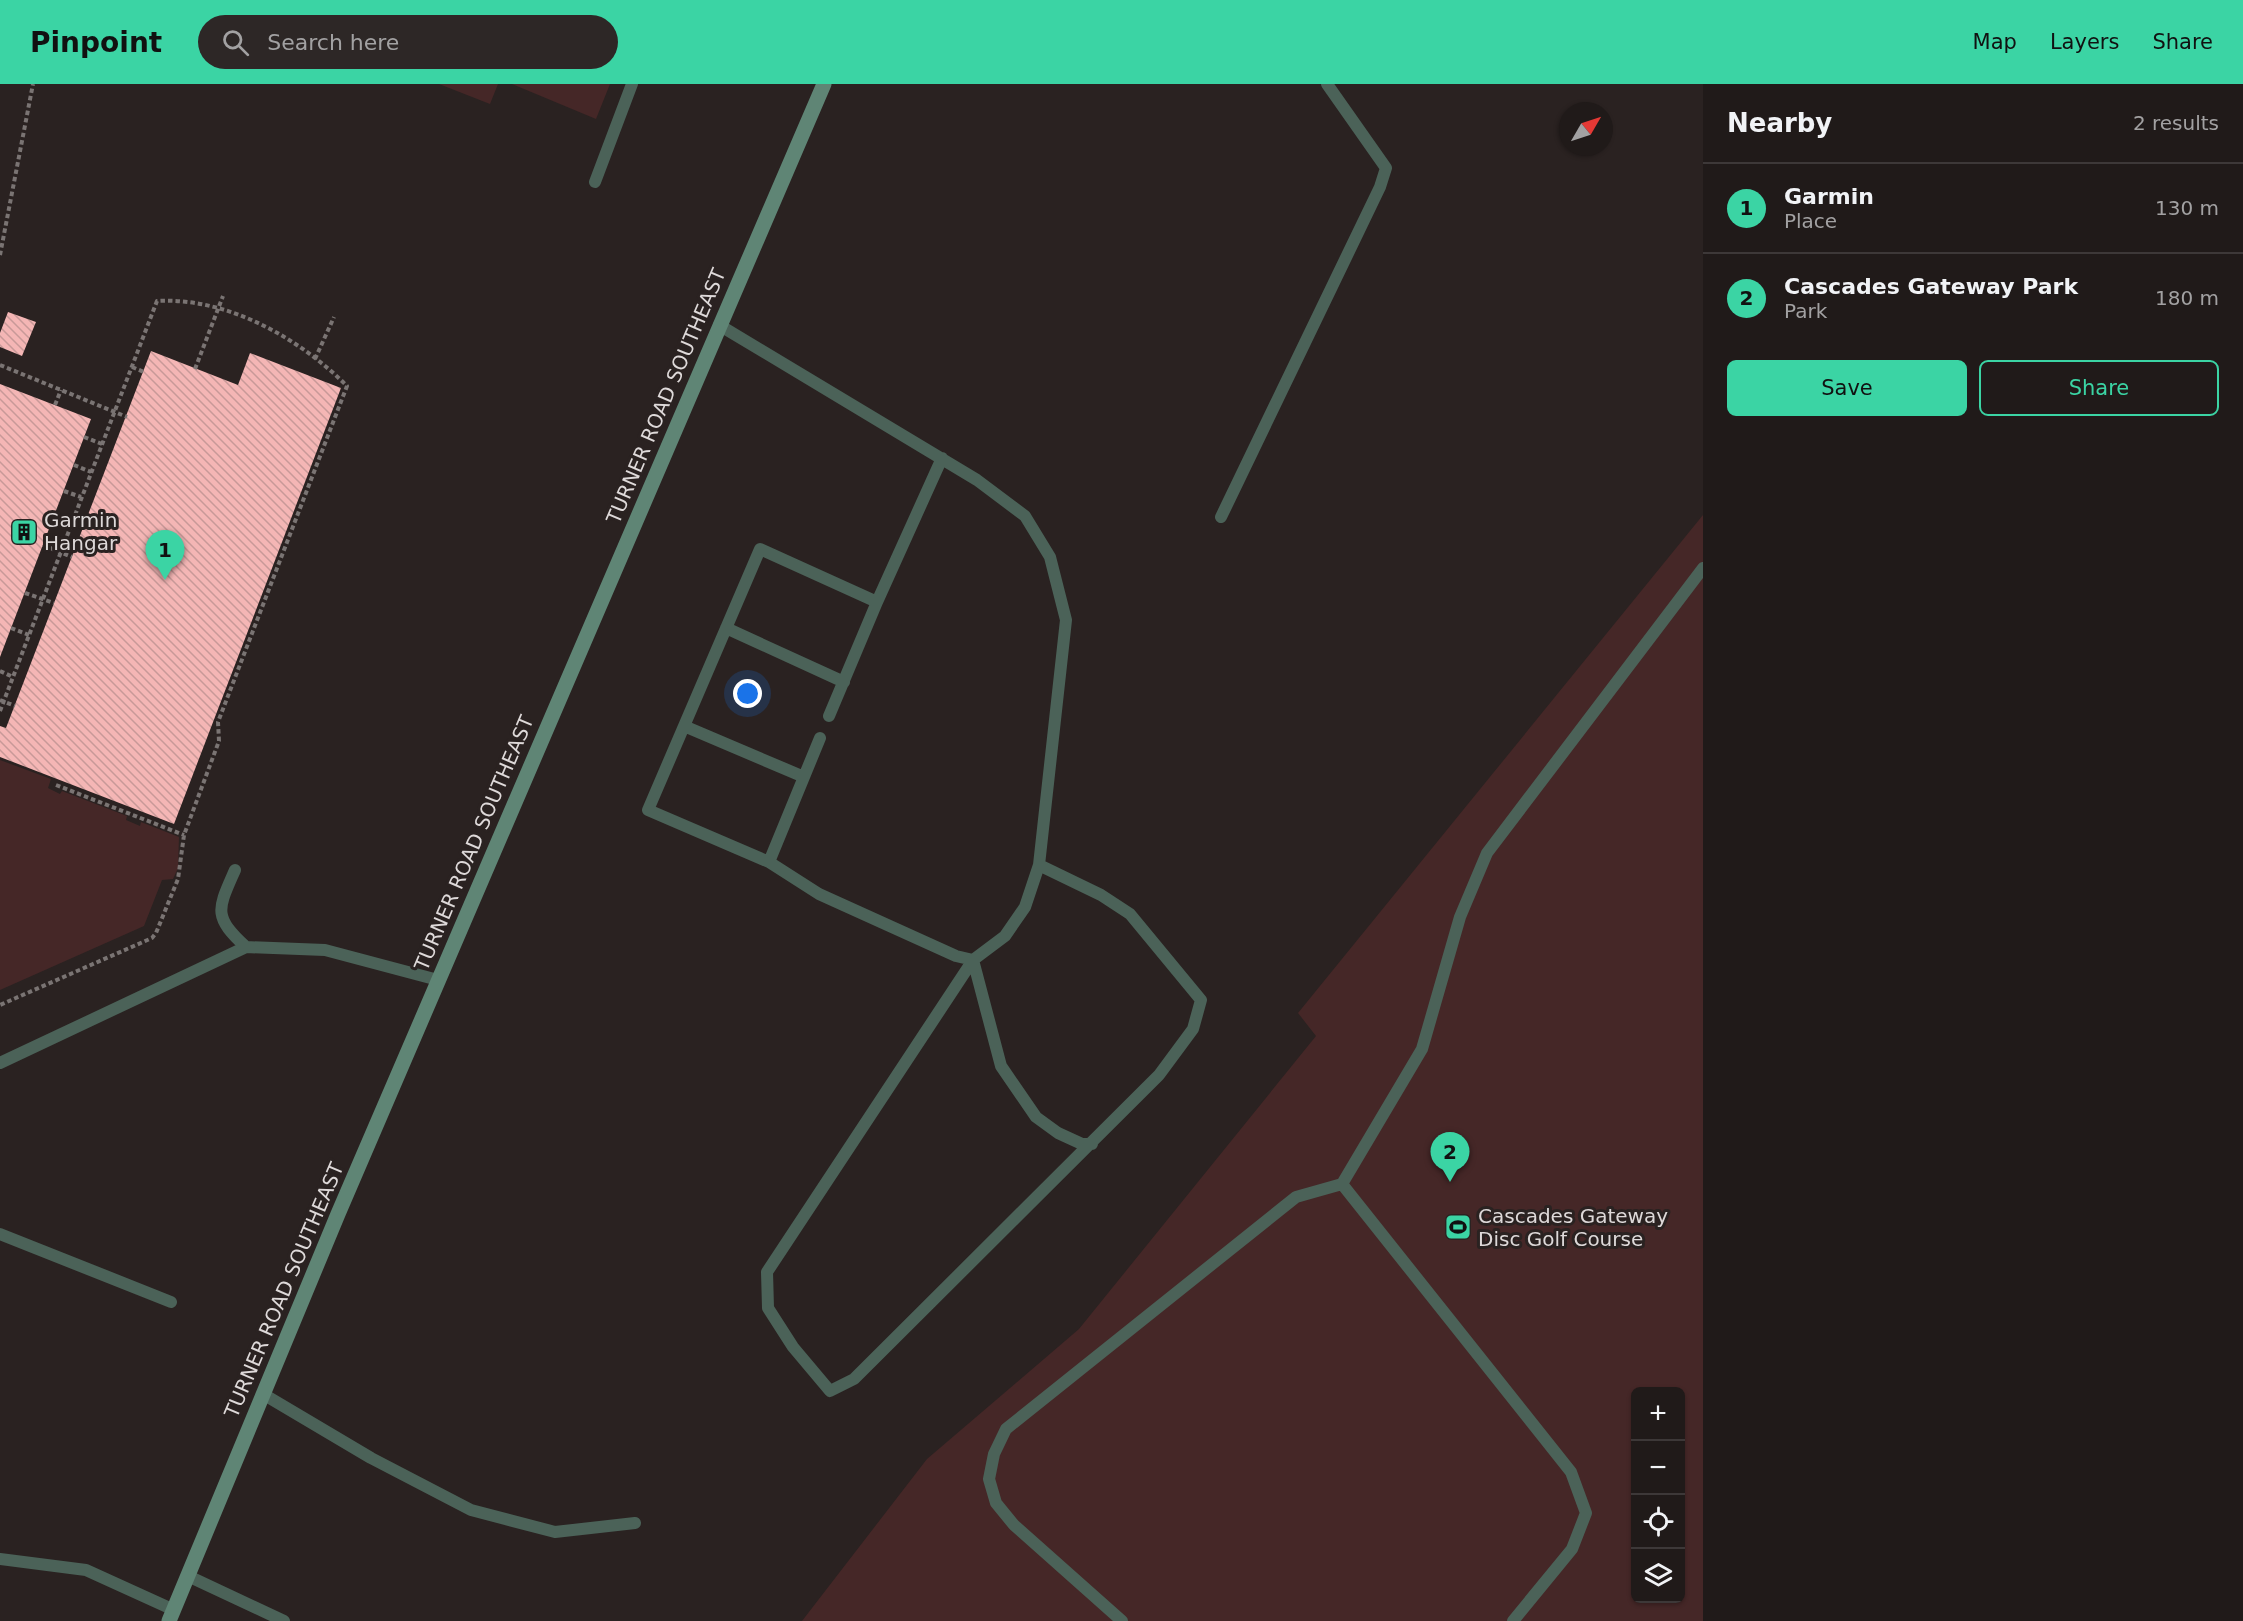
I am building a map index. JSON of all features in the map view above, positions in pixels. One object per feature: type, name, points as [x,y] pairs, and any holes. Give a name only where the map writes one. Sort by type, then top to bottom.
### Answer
[{"type":"main road","name":"TURNER ROAD SOUTHEAST","points":[[172,1615],[438,980],[824,84]]},
{"type":"lane","points":[[595,182],[632,84]]},
{"type":"lane","points":[[1221,517],[1380,187],[1386,168],[1326,84]]},
{"type":"lane","points":[[719,325],[942,458],[977,480],[1025,516],[1050,557],[1066,620],[1039,865],[1025,907],[1005,936],[973,960],[767,1272],[768,1308],[793,1347],[830,1391],[854,1379],[1092,1144],[1159,1075],[1193,1029],[1201,1000],[1130,914],[1101,895],[1039,865]]},
{"type":"lane","points":[[829,716],[942,458]]},
{"type":"lane","points":[[877,602],[760,549],[648,810],[769,862],[819,894],[956,956],[973,960]]},
{"type":"lane","points":[[1122,1621],[1014,1525],[996,1503],[989,1479],[993,1454],[1006,1429],[1296,1197],[1342,1184],[1422,1049],[1460,917],[1487,853],[1703,568]]},
{"type":"lane","points":[[726,628],[844,682]]},
{"type":"lane","points":[[684,726],[804,777]]},
{"type":"lane","points":[[769,862],[820,738]]},
{"type":"lane","points":[[235,870],[220,904],[225,929],[246,947]]},
{"type":"lane","points":[[0,1064],[246,947],[325,950],[438,980]]},
{"type":"lane","points":[[973,960],[1001,1066],[1036,1117],[1058,1133],[1082,1144],[1092,1144]]},
{"type":"lane","points":[[1342,1184],[1571,1472],[1587,1513],[1572,1548],[1513,1621]]},
{"type":"lane","points":[[0,1234],[171,1302]]},
{"type":"lane","points":[[263,1394],[370,1458],[471,1510],[555,1532],[635,1523]]},
{"type":"lane","points":[[0,1559],[86,1570],[172,1615]]},
{"type":"lane","points":[[188,1576],[284,1621]]},
{"type":"path","points":[[0,255],[33,84]]},
{"type":"path","points":[[195,369],[223,296]]},
{"type":"path","points":[[0,711],[2,700],[157,301],[189,301],[218,307],[277,334],[315,359],[347,386],[218,722],[219,741],[184,835],[178,879],[152,938],[0,1005]]},
{"type":"path","points":[[315,359],[334,317]]},
{"type":"path","points":[[0,365],[126,417]]},
{"type":"path","points":[[132,367],[144,372]]},
{"type":"path","points":[[55,405],[62,390]]},
{"type":"path","points":[[84,437],[102,444]]},
{"type":"path","points":[[74,465],[92,471]]},
{"type":"path","points":[[64,490],[81,497]]},
{"type":"path","points":[[53,518],[71,525]]},
{"type":"path","points":[[43,545],[72,557]]},
{"type":"path","points":[[25,592],[54,603]]},
{"type":"path","points":[[11,628],[29,635]]},
{"type":"path","points":[[0,671],[13,676]]},
{"type":"path","points":[[2,700],[15,706]]},
{"type":"path","points":[[56,785],[184,835]]},
{"type":"shaded area","points":[[439,84],[498,84],[490,104]]},
{"type":"shaded area","points":[[512,84],[610,84],[596,119]]},
{"type":"shaded area","name":"Cascades Gateway Disc Golf Course","points":[[1703,515],[1703,1621],[802,1621],[927,1459],[1079,1329],[1316,1036],[1298,1013]]},
{"type":"shaded area","points":[[0,760],[51,779],[48,788],[60,794],[62,791],[127,816],[126,820],[140,826],[141,822],[179,837],[178,868],[173,879],[162,880],[144,926],[0,990]]},
{"type":"building","points":[[8,312],[36,322],[22,356],[0,347],[0,333]]},
{"type":"building","points":[[151,351],[238,385],[250,353],[341,388],[174,824],[0,757],[0,726],[6,728]]},
{"type":"building","name":"Garmin Hangar","points":[[0,384],[91,419],[0,657]]},
{"type":"place","name":"Garmin Hangar","points":[[24,532]]},
{"type":"place","name":"Garmin","points":[[165,580]]},
{"type":"place","name":"Cascades Gateway Park","points":[[1450,1182]]},
{"type":"place","name":"Cascades Gateway Disc Golf Course","points":[[1458,1227]]}]
